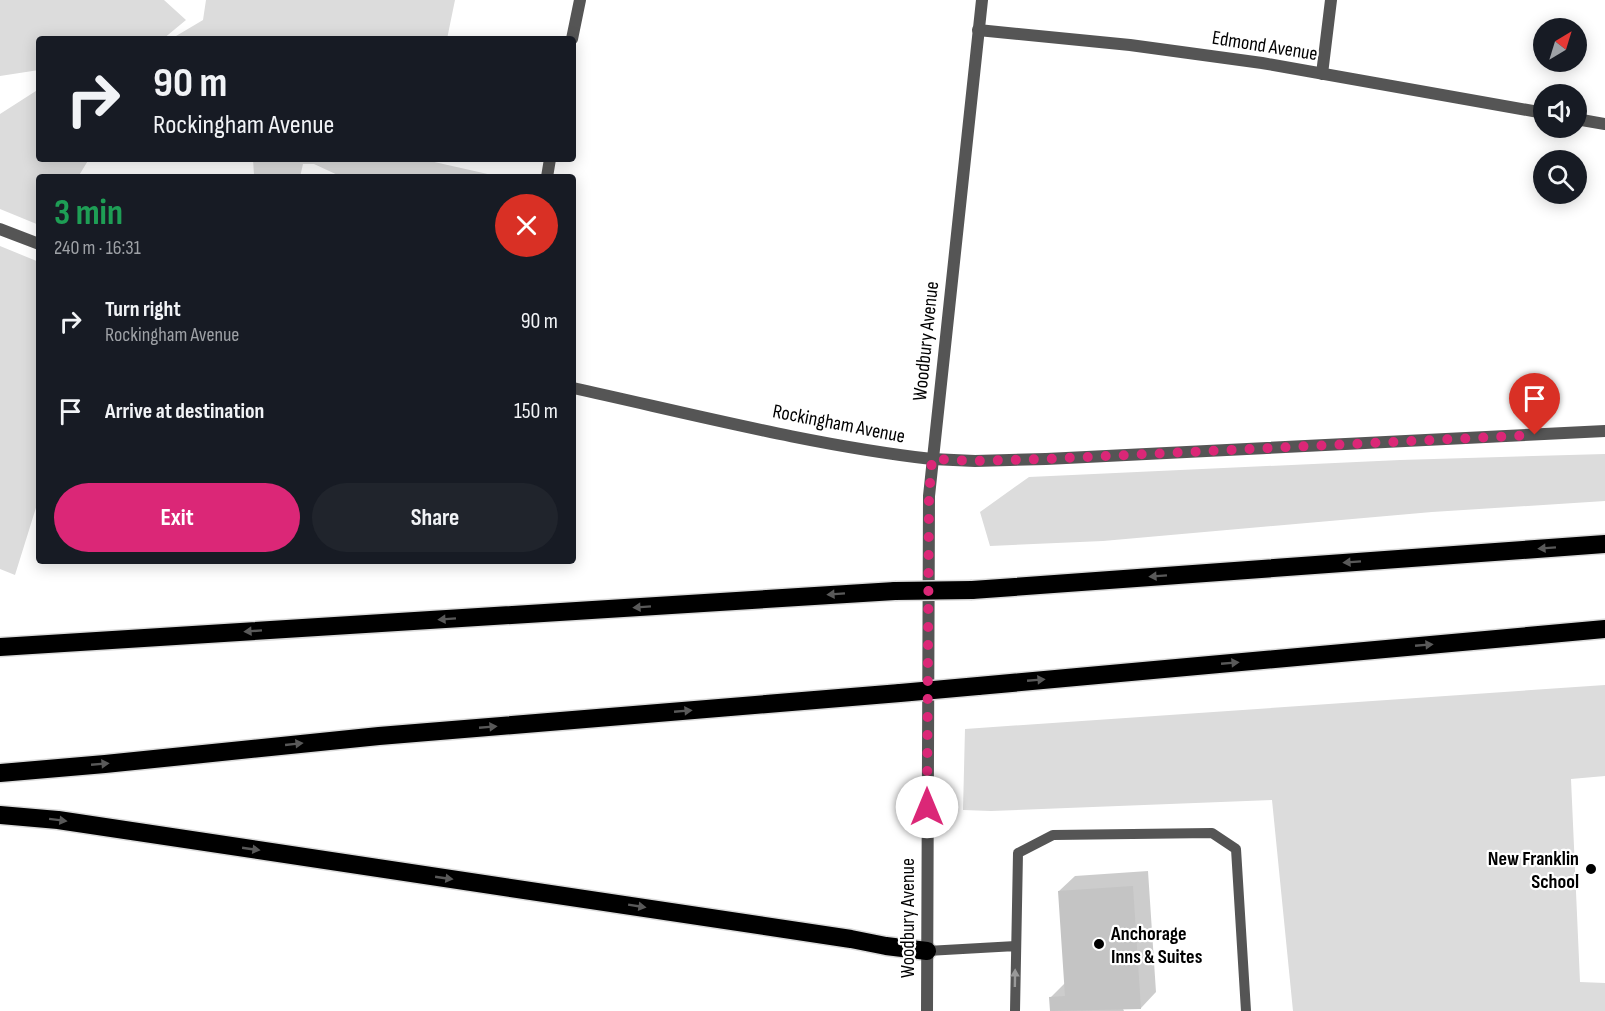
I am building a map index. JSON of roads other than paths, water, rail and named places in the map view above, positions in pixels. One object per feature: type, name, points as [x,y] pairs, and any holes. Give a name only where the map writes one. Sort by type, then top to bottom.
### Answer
[{"type":"highway","points":[[0,647],[895,591],[972,590],[1605,544]]},
{"type":"highway","points":[[0,772],[105,764],[391,735],[900,693],[1605,629]]},
{"type":"highway","points":[[0,815],[58,820],[927,951]]},
{"type":"street","points":[[573,36],[580,0]]},
{"type":"street","name":"Woodbury Avenue","points":[[927,1011],[929,496],[982,0]]},
{"type":"street","points":[[1322,74],[1331,0]]},
{"type":"street","name":"Edmond Avenue","points":[[978,30],[1130,45],[1262,63],[1533,110]]},
{"type":"street","points":[[1587,121],[1605,124]]},
{"type":"street","points":[[0,229],[36,243]]},
{"type":"street","name":"Rockingham Avenue","points":[[576,389],[801,438],[900,455],[975,461],[1605,431]]},
{"type":"lane","points":[[1015,1011],[1018,853],[1053,836],[1212,833],[1236,849],[1246,1011]]},
{"type":"lane","points":[[927,951],[1016,946]]},
{"type":"place","name":"New Franklin School","points":[[1591,869]]},
{"type":"place","name":"Anchorage Inns & Suites","points":[[1099,944]]}]
